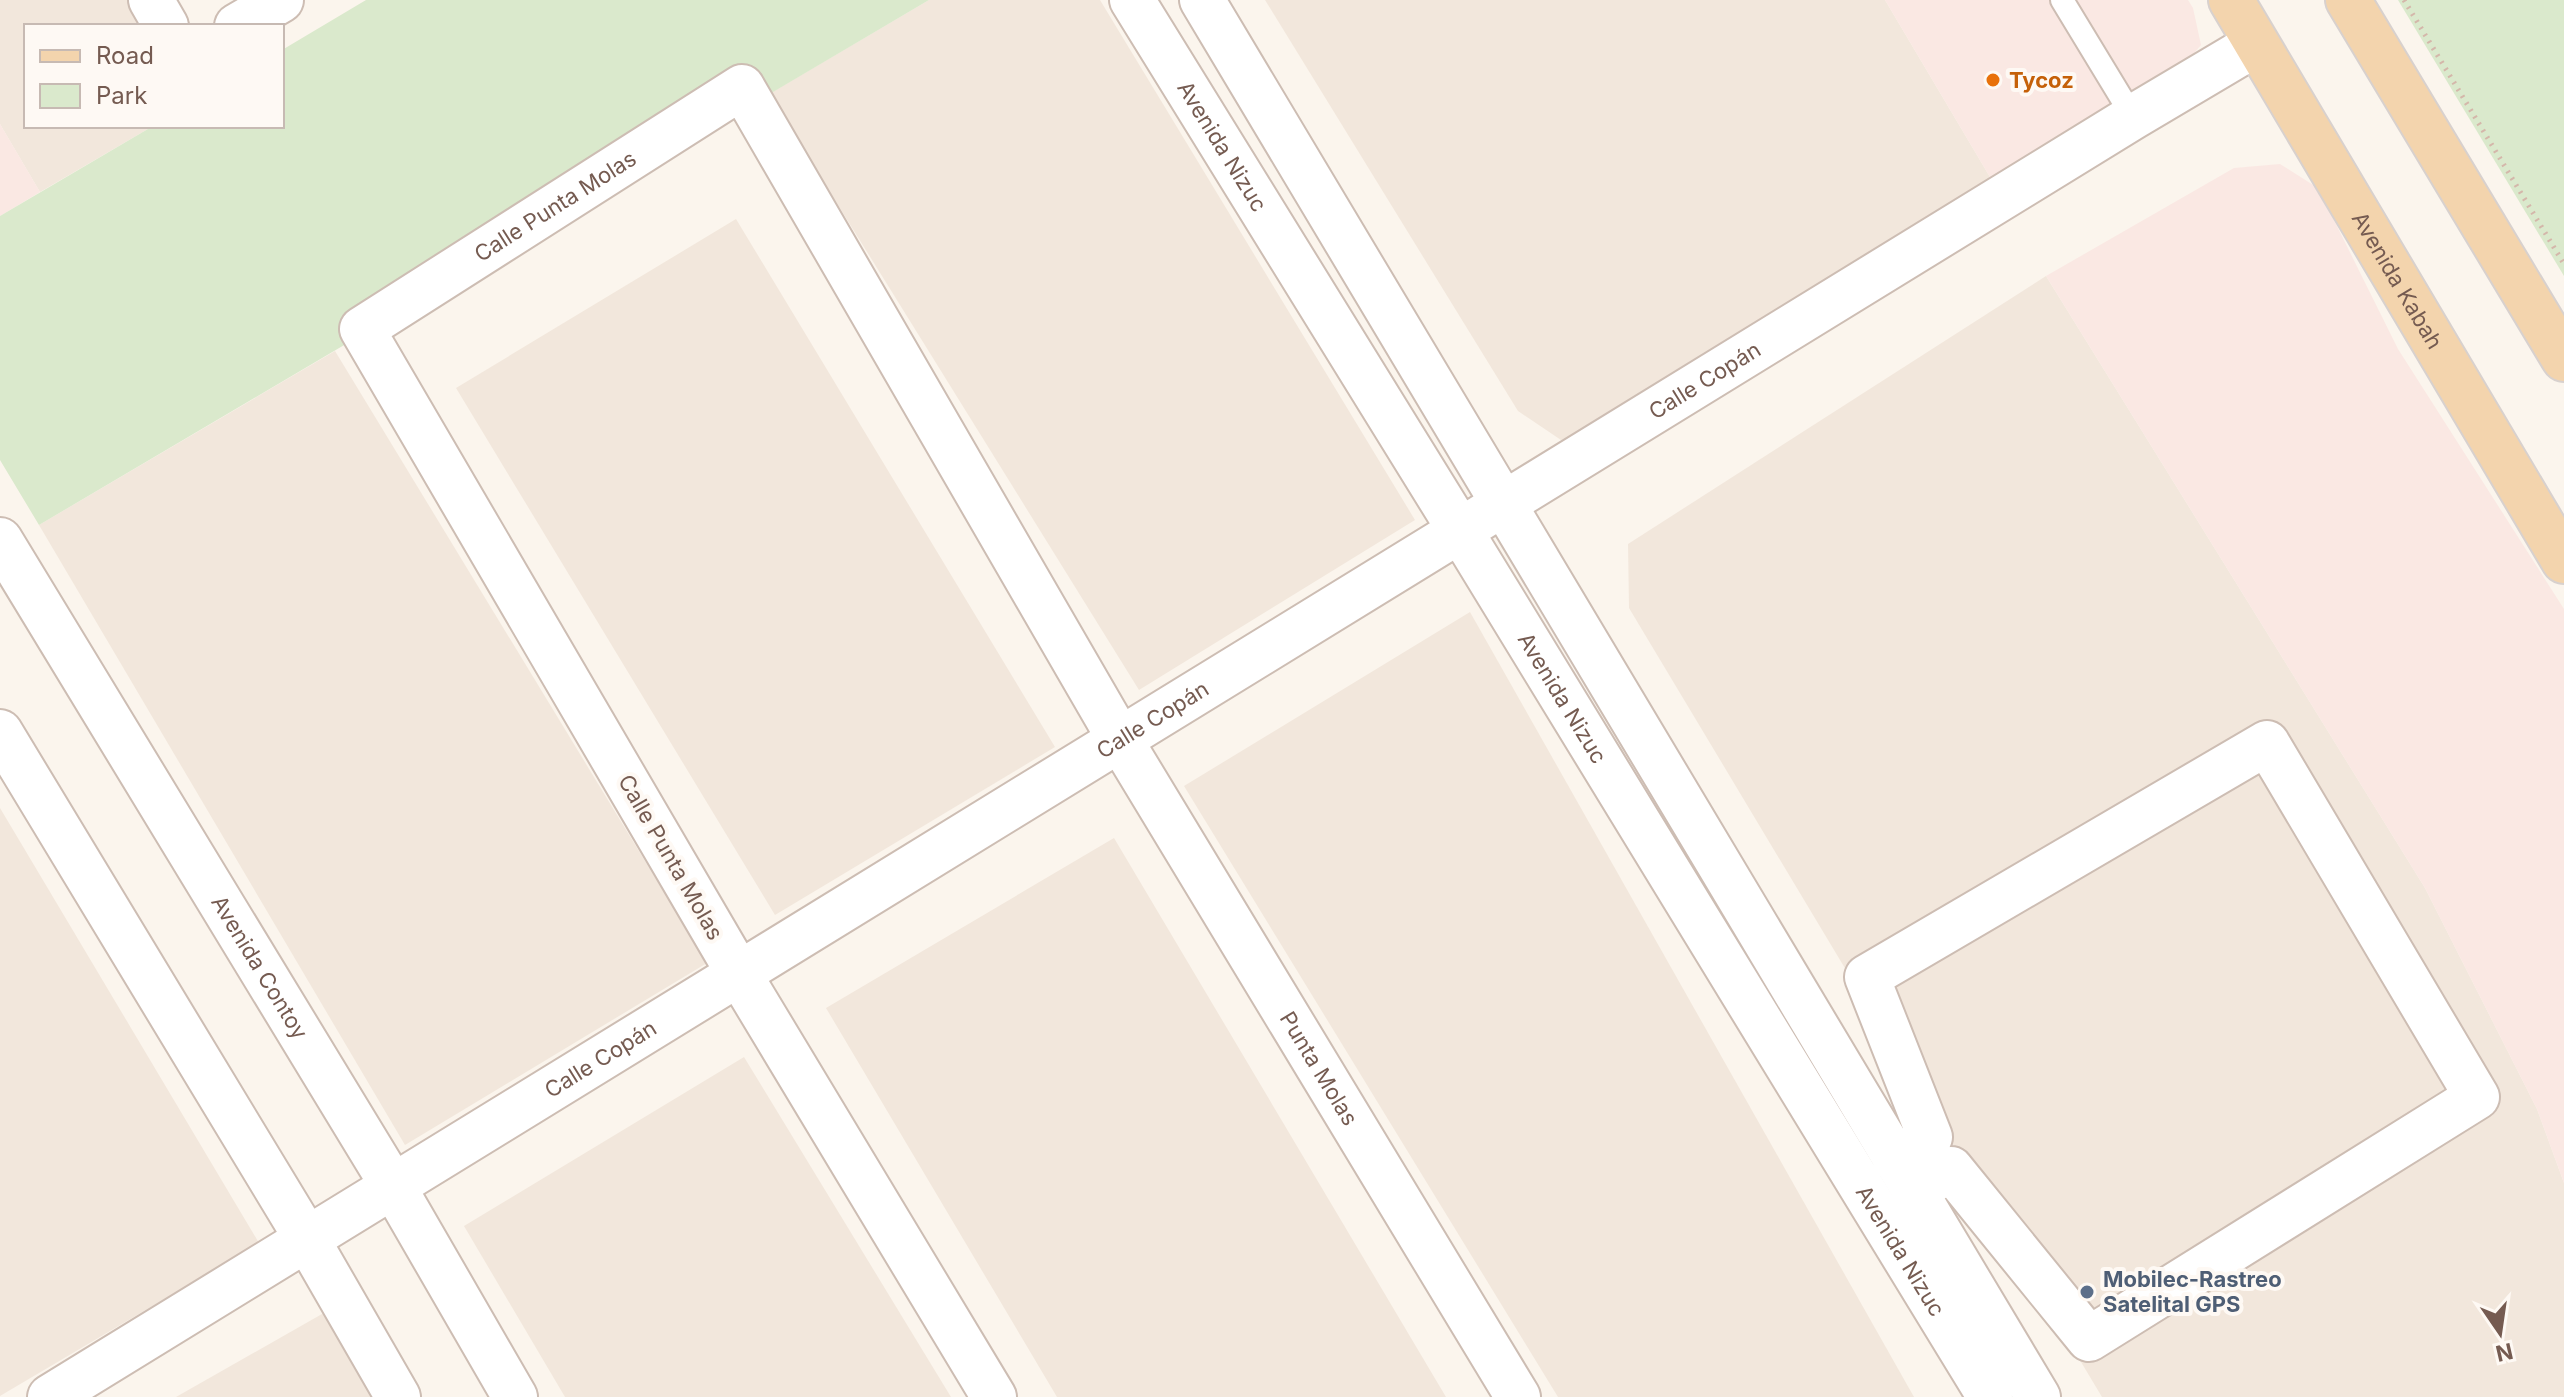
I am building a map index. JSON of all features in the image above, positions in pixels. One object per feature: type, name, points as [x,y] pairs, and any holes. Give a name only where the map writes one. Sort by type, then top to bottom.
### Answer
[{"type":"main road","name":"Avenida Kabah","points":[[2231,0],[2564,561]]},
{"type":"main road","points":[[2348,0],[2564,359]]},
{"type":"street","points":[[151,0],[165,24]]},
{"type":"street","points":[[240,24],[281,0]]},
{"type":"street","name":"Avenida Nizuc","points":[[1132,0],[1461,532],[1993,1375],[2038,1397]]},
{"type":"street","name":"Avenida Nizuc","points":[[1202,0],[1904,1175],[1993,1375]]},
{"type":"street","name":"Calle Copán","points":[[50,1397],[1119,738],[2256,44]]},
{"type":"street","name":"Calle Punta Molas","points":[[739,974],[362,329],[742,87],[1119,738]]},
{"type":"street","name":"Avenida Contoy","points":[[0,540],[393,1186],[515,1397]]},
{"type":"street","points":[[0,732],[307,1239],[398,1397]]},
{"type":"street","name":"Punta Molas","points":[[1119,738],[1518,1397]]},
{"type":"street","points":[[2267,743],[2477,1097],[2089,1339],[1951,1169],[1904,1175],[1930,1137],[1867,977],[2267,743]]},
{"type":"street","points":[[739,974],[994,1397]]},
{"type":"lane","points":[[2062,0],[2133,117]]},
{"type":"path","points":[[2404,0],[2564,264]]},
{"type":"shaded area","points":[[0,0],[136,0],[151,24],[24,24],[24,128],[150,128],[40,192],[0,124]]},
{"type":"shaded area","points":[[929,0],[1100,0],[1415,520],[1139,690],[769,94]]},
{"type":"shaded area","points":[[1265,0],[1885,0],[2003,199],[1606,429],[1561,440],[1518,411]]},
{"type":"shaded area","points":[[1885,0],[2188,0],[2193,8],[2201,45],[2159,94],[2003,199]]},
{"type":"shaded area","points":[[0,124],[40,192],[0,216]]},
{"type":"shaded area","points":[[2280,164],[2318,188],[2398,349],[2564,609],[2564,1183],[2537,1109],[2425,888],[2046,276],[2234,168]]},
{"type":"shaded area","points":[[736,219],[1055,747],[775,915],[456,388]]},
{"type":"shaded area","points":[[2046,276],[2425,888],[2537,1109],[2564,1183],[2564,1397],[2102,1397],[1629,608],[1628,544]]},
{"type":"shaded area","points":[[335,351],[707,963],[405,1145],[39,525]]},
{"type":"shaded area","points":[[1470,612],[1914,1397],[1558,1397],[1184,786]]},
{"type":"shaded area","points":[[0,808],[259,1243],[0,1396]]},
{"type":"shaded area","points":[[1114,838],[1446,1397],[1057,1397],[826,1008]]},
{"type":"shaded area","points":[[744,1057],[951,1397],[565,1397],[464,1226]]},
{"type":"shaded area","points":[[329,1310],[379,1397],[176,1397]]},
{"type":"green space","points":[[366,0],[929,0],[39,525],[0,460],[0,216],[150,128],[284,128],[284,49]]},
{"type":"green space","points":[[2398,0],[2564,0],[2564,276]]},
{"type":"place","name":"Tycoz","points":[[1993,80]]},
{"type":"place","name":"Mobilec-Rastreo Satelital GPS","points":[[2087,1292]]}]
